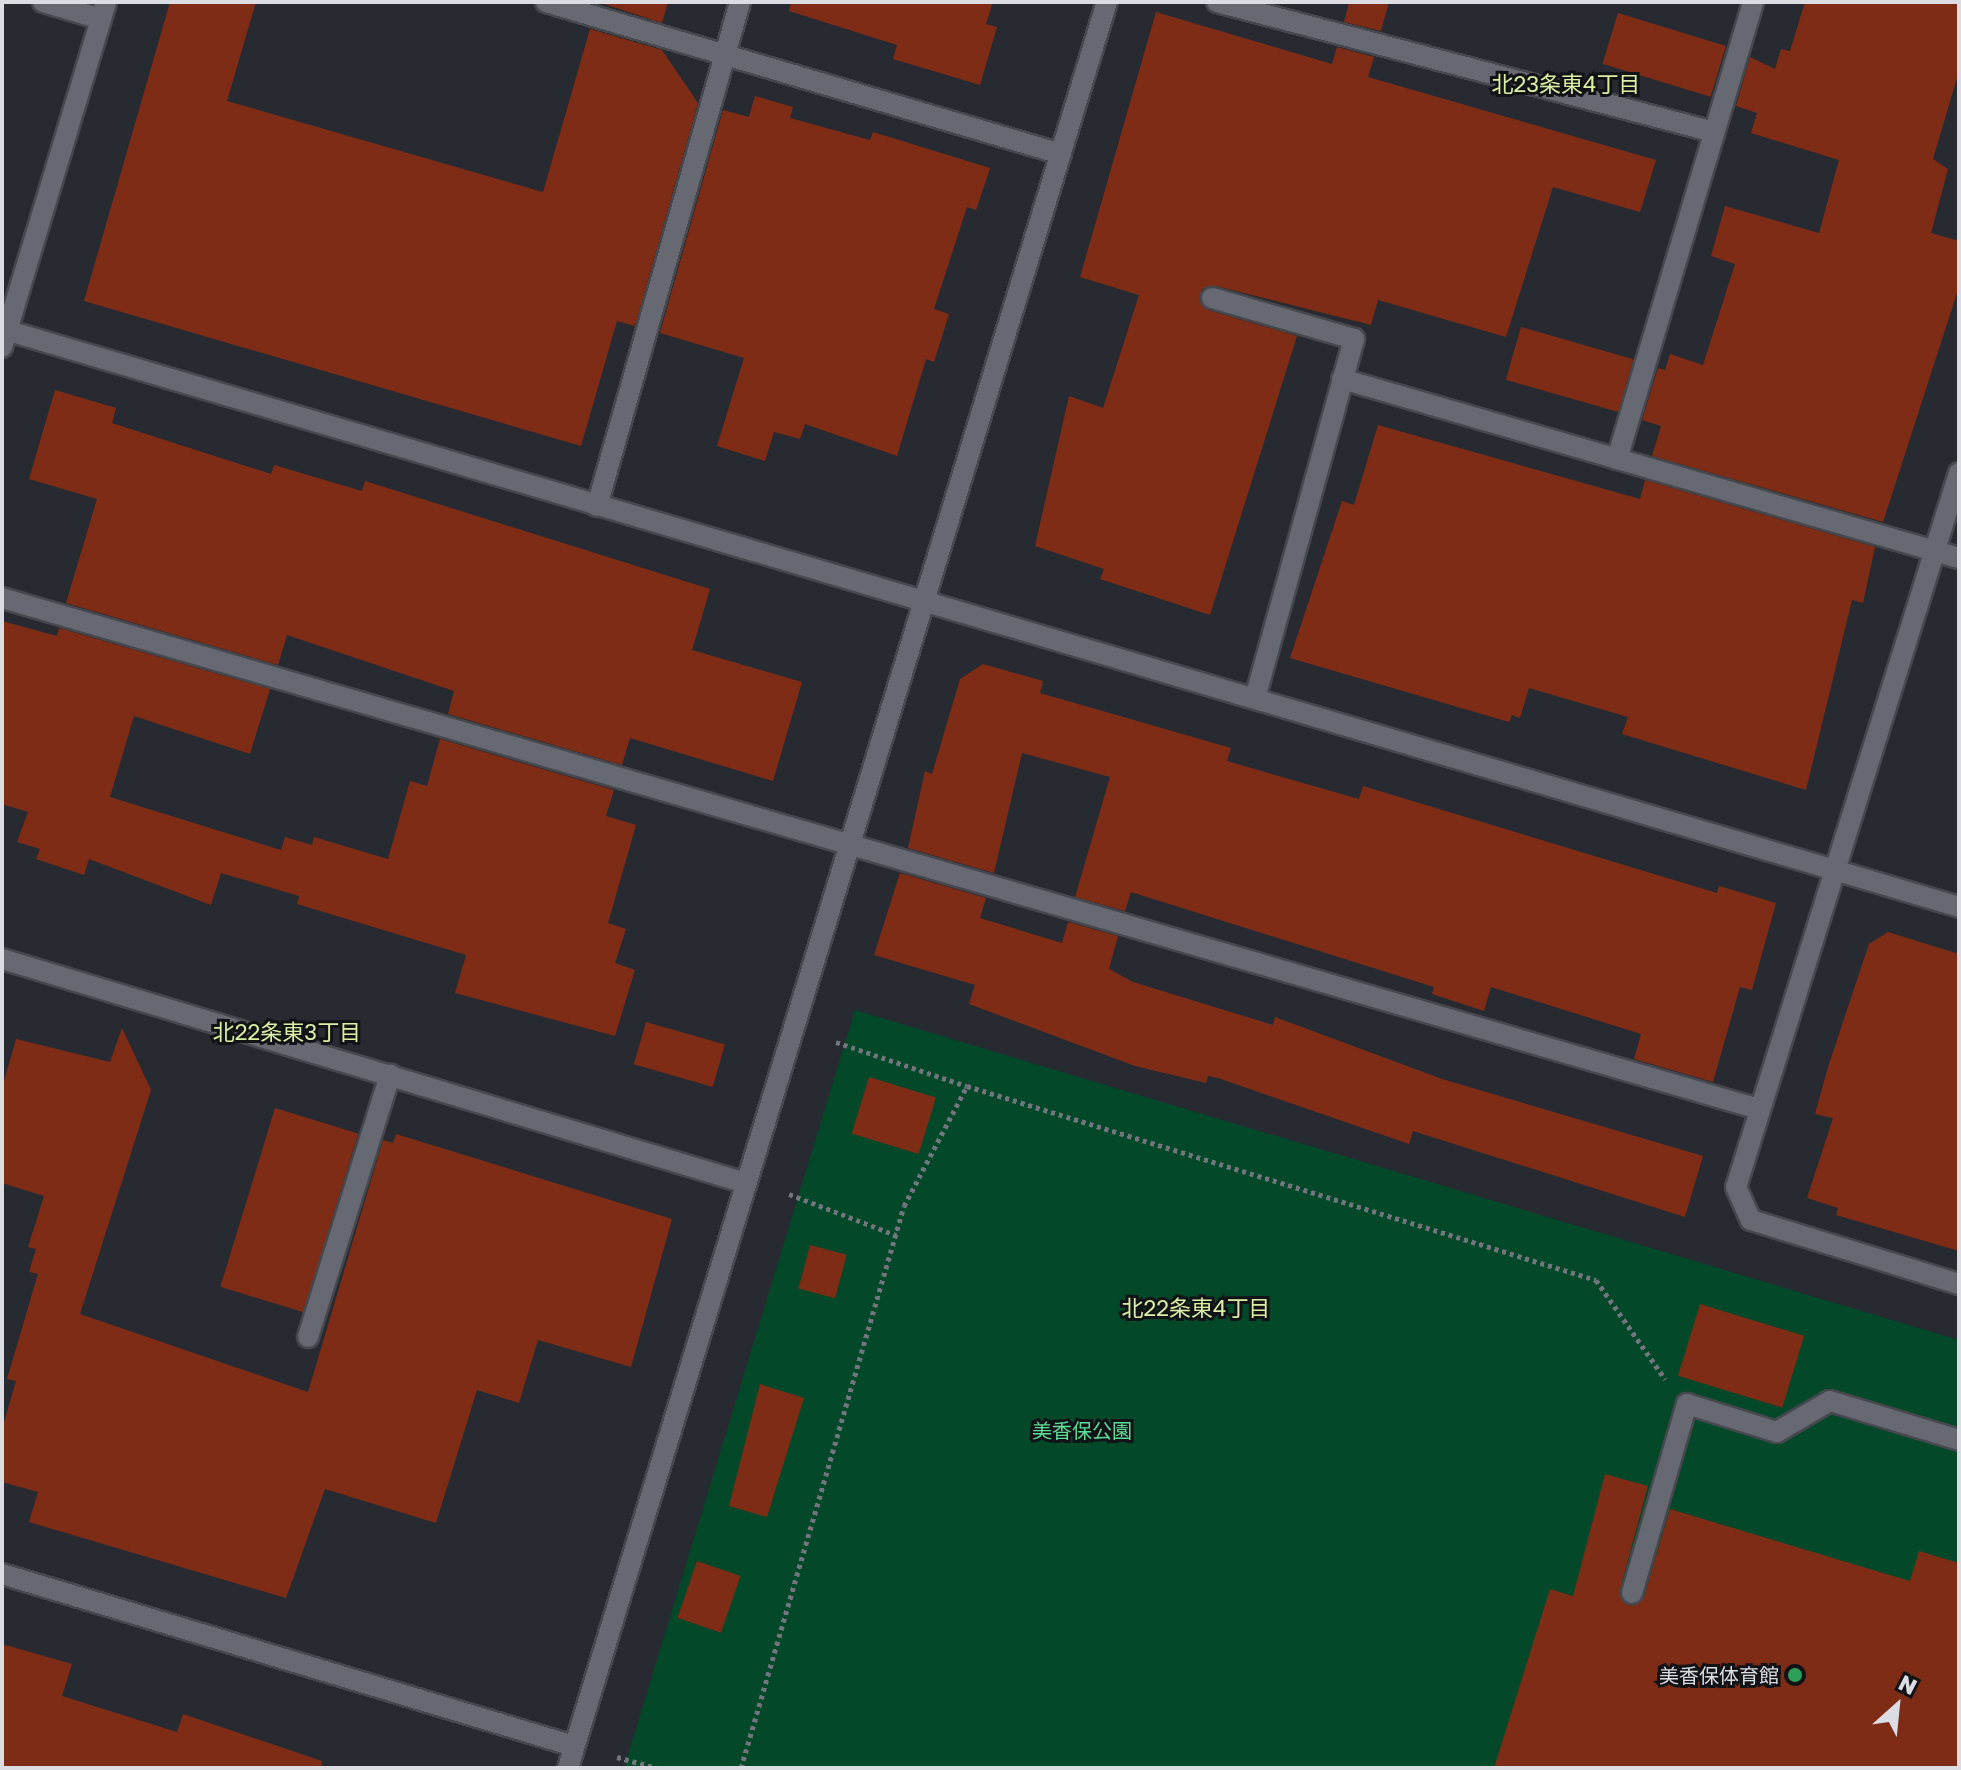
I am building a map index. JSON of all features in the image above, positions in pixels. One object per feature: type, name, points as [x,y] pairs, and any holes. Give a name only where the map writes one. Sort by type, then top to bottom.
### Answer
[{"type":"street","points":[[43,2],[103,11],[4,335],[1255,698],[1959,907]]},
{"type":"street","points":[[546,2],[1061,154]]},
{"type":"street","points":[[597,506],[740,2]]},
{"type":"street","points":[[568,1768],[1107,2]]},
{"type":"street","points":[[1217,2],[1714,132]]},
{"type":"street","points":[[1617,459],[1753,2]]},
{"type":"street","points":[[1212,298],[1354,339],[1255,698]]},
{"type":"street","points":[[1342,379],[1959,558]]},
{"type":"street","points":[[1959,473],[1838,872],[1736,1187],[1751,1220],[1959,1284]]},
{"type":"street","points":[[2,598],[849,850],[1759,1109]]},
{"type":"street","points":[[2,959],[746,1183]]},
{"type":"street","points":[[308,1337],[390,1075]]},
{"type":"street","points":[[1632,1593],[1687,1404],[1777,1432],[1830,1401],[1959,1440]]},
{"type":"street","points":[[2,1574],[574,1746]]},
{"type":"path","points":[[836,1042],[967,1086],[1596,1280],[1648,1361],[1687,1404]]},
{"type":"path","points":[[741,1768],[896,1235],[967,1086]]},
{"type":"path","points":[[789,1194],[896,1235]]},
{"type":"path","points":[[617,1757],[657,1768]]},
{"type":"green space","name":"美香保公園","points":[[855,1010],[1959,1340],[1959,1768],[624,1768]]},
{"type":"building","points":[[170,2],[256,2],[227,101],[543,192],[590,29],[662,50],[698,103],[635,326],[617,321],[581,446],[84,301]]},
{"type":"building","points":[[598,2],[668,2],[662,23]]},
{"type":"building","points":[[791,2],[993,2],[986,24],[997,27],[980,85],[893,59],[897,45],[789,11]]},
{"type":"building","points":[[1349,2],[1389,2],[1381,31],[1344,22]]},
{"type":"building","points":[[1805,2],[1959,2],[1959,71],[1933,159],[1948,169],[1931,233],[1959,241],[1959,287],[1883,522],[1652,456],[1661,426],[1642,420],[1658,368],[1665,370],[1670,354],[1703,365],[1735,264],[1711,256],[1725,206],[1819,233],[1839,160],[1751,133],[1757,113],[1736,106],[1750,57],[1775,69],[1781,49],[1790,51]]},
{"type":"building","points":[[1156,12],[1332,64],[1337,47],[1374,57],[1368,77],[1656,160],[1640,212],[1553,187],[1506,337],[1378,300],[1371,325],[1216,286],[1202,289],[1200,302],[1208,310],[1297,336],[1210,615],[1100,579],[1104,569],[1035,546],[1069,396],[1103,408],[1139,295],[1080,277]]},
{"type":"building","points":[[1618,13],[1726,46],[1711,97],[1603,64]]},
{"type":"building","points":[[755,96],[793,107],[790,118],[870,140],[873,132],[990,168],[976,210],[967,207],[934,309],[949,314],[934,362],[926,359],[897,456],[805,424],[800,439],[774,432],[765,461],[717,446],[744,358],[660,333],[723,110],[749,117]]},
{"type":"building","points":[[1521,327],[1633,359],[1618,412],[1506,380]]},
{"type":"building","points":[[55,390],[116,408],[112,423],[271,474],[274,465],[362,491],[365,481],[710,589],[692,650],[802,682],[773,781],[630,738],[622,765],[448,714],[454,691],[287,635],[278,665],[66,603],[97,499],[29,479]]},
{"type":"building","points":[[1378,425],[1640,499],[1645,480],[1875,547],[1863,603],[1852,600],[1806,790],[1622,734],[1628,717],[1529,688],[1520,718],[1512,715],[1509,722],[1290,658],[1342,501],[1354,505]]},
{"type":"building","points":[[2,621],[57,636],[59,628],[270,689],[250,754],[134,716],[110,797],[281,850],[285,837],[312,845],[314,837],[388,859],[410,781],[427,786],[440,739],[614,790],[606,816],[636,825],[608,923],[626,929],[615,963],[635,970],[615,1036],[455,993],[466,955],[297,904],[299,896],[221,873],[211,905],[89,859],[84,875],[36,859],[40,849],[17,842],[28,812],[2,804]]},
{"type":"building","points":[[983,664],[1043,681],[1040,693],[1231,748],[1227,761],[1359,799],[1363,786],[1717,893],[1719,886],[1776,903],[1752,990],[1740,987],[1713,1082],[1634,1059],[1641,1034],[1491,987],[1484,1011],[1432,994],[1434,987],[1131,892],[1125,911],[1075,897],[1110,777],[1022,753],[994,873],[908,848],[925,771],[932,774],[960,679]]},
{"type":"building","points":[[900,873],[986,898],[980,918],[1062,943],[1068,922],[1118,936],[1109,969],[1133,982],[1273,1025],[1275,1017],[1442,1079],[1703,1156],[1685,1217],[1413,1131],[1409,1144],[1218,1078],[1208,1076],[1206,1083],[1135,1066],[969,1004],[975,985],[874,955]]},
{"type":"building","points":[[1888,932],[1959,954],[1959,1251],[1836,1215],[1838,1208],[1807,1198],[1833,1118],[1815,1114],[1828,1067],[1869,944]]},
{"type":"building","points":[[646,1022],[725,1045],[713,1087],[634,1064]]},
{"type":"building","points":[[122,1028],[151,1090],[80,1314],[308,1392],[383,1140],[393,1143],[396,1134],[672,1219],[631,1367],[538,1340],[519,1403],[477,1390],[436,1523],[325,1489],[286,1598],[29,1522],[38,1492],[2,1482],[2,1429],[16,1381],[7,1379],[38,1274],[29,1272],[36,1249],[28,1247],[44,1196],[2,1183],[2,1088],[16,1039],[110,1062]]},
{"type":"building","points":[[869,1077],[936,1097],[919,1154],[852,1133]]},
{"type":"building","points":[[275,1108],[358,1133],[304,1312],[220,1287]]},
{"type":"building","points":[[810,1245],[847,1255],[835,1298],[798,1288]]},
{"type":"building","points":[[1700,1304],[1804,1336],[1782,1408],[1678,1376]]},
{"type":"building","points":[[760,1384],[804,1398],[767,1517],[729,1506]]},
{"type":"building","name":"美香保体育館","points":[[1605,1474],[1648,1486],[1620,1589],[1629,1606],[1644,1597],[1670,1509],[1910,1581],[1919,1551],[1959,1563],[1959,1768],[1494,1768],[1550,1589],[1573,1596]]},
{"type":"building","points":[[697,1561],[740,1576],[721,1633],[677,1618]]},
{"type":"building","points":[[2,1644],[72,1664],[62,1696],[177,1732],[183,1714],[322,1761],[321,1768],[2,1768]]},
{"type":"place","name":"美香保体育館","points":[[1795,1675]]},
{"type":"district","name":"北23条東4丁目","points":[[1566,84]]},
{"type":"district","name":"北22条東3丁目","points":[[287,1032]]},
{"type":"district","name":"北22条東4丁目","points":[[1196,1308]]}]
